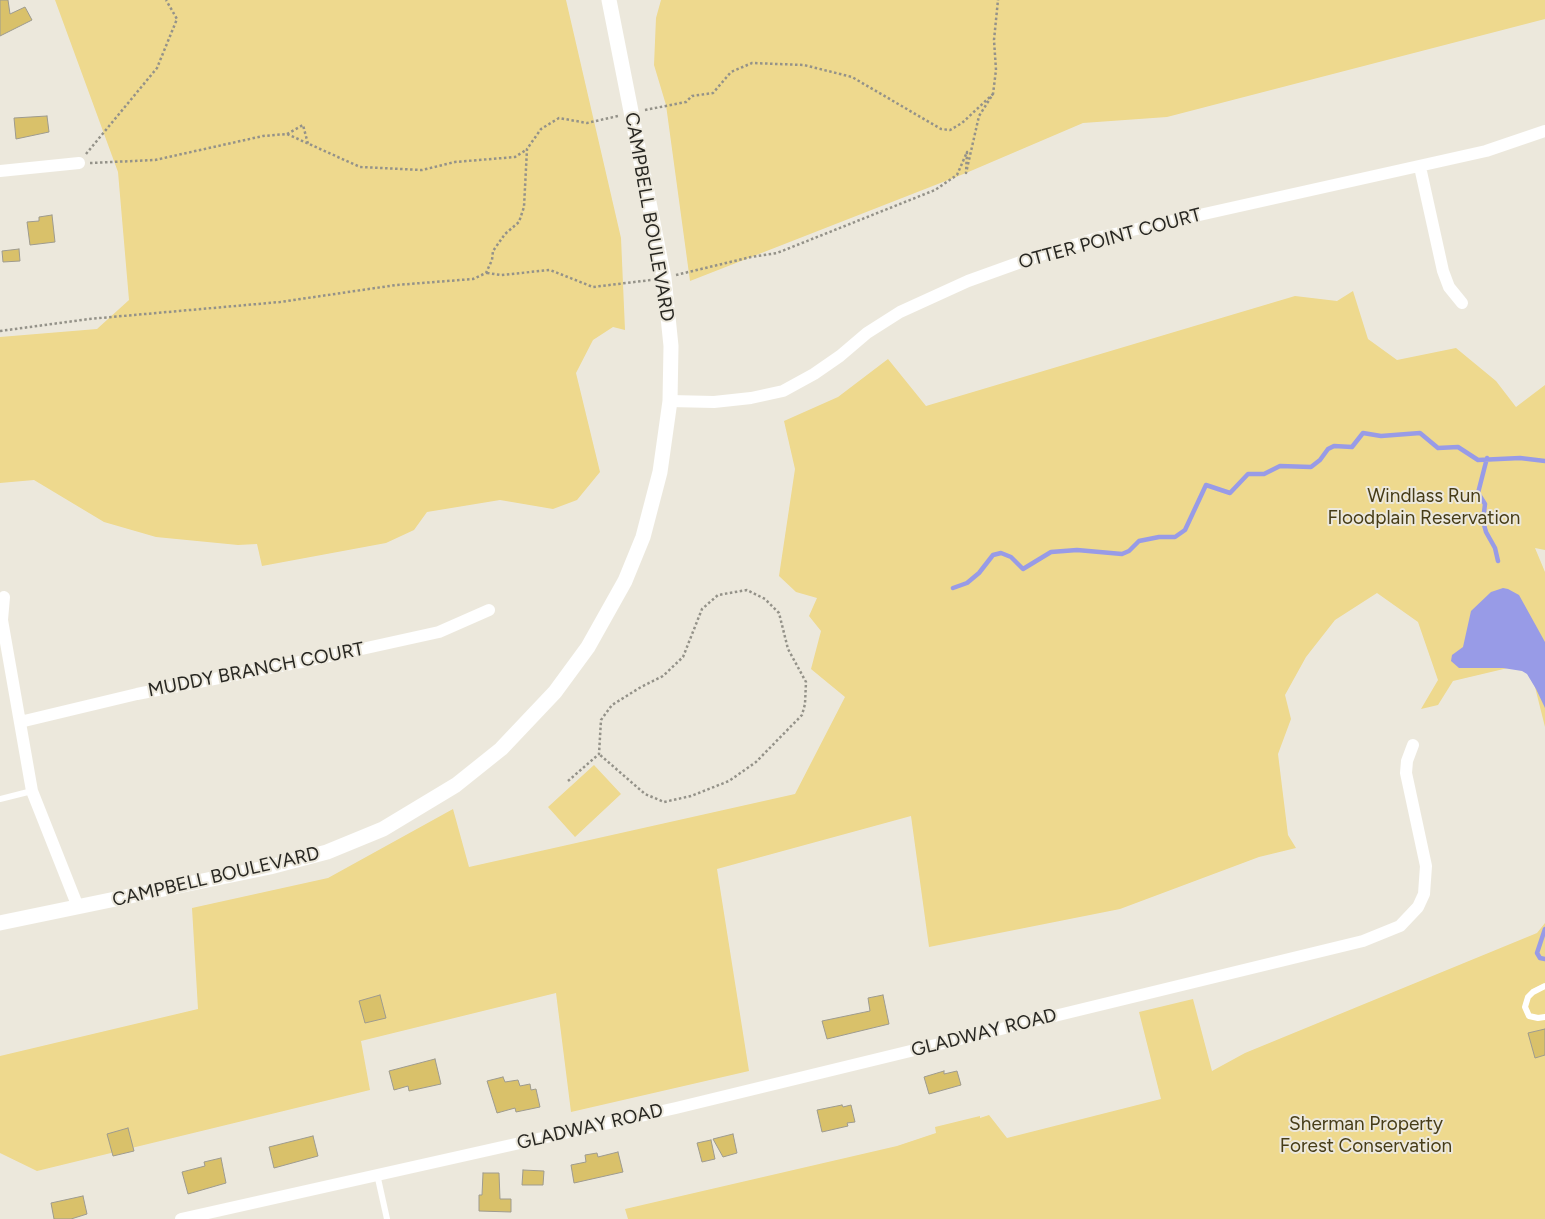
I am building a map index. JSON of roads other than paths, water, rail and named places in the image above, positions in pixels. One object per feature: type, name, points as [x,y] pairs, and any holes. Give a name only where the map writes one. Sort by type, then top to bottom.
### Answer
[{"type":"street","name":"CAMPBELL BOULEVARD","points":[[0,923],[262,870],[327,852],[383,829],[456,785],[496,754],[538,712],[571,671],[602,624],[625,581],[643,537],[656,493],[665,445],[670,401],[671,346],[664,278],[609,0]]},
{"type":"street","name":"OTTER POINT COURT","points":[[670,401],[714,402],[751,398],[783,391],[814,374],[867,333],[900,312],[968,281],[1043,254],[1101,237],[1486,151],[1545,131]]},
{"type":"street","points":[[0,171],[78,163]]},
{"type":"street","points":[[1420,167],[1443,271],[1449,287],[1462,303]]},
{"type":"street","points":[[4,597],[2,620],[32,791],[69,879],[78,907]]},
{"type":"street","name":"MUDDY BRANCH COURT","points":[[20,722],[137,694],[321,658],[439,632],[489,610]]},
{"type":"street","name":"GLADWAY ROAD","points":[[181,1219],[667,1110],[1363,941],[1400,926],[1418,907],[1426,885],[1426,866],[1406,773],[1407,761],[1413,745]]},
{"type":"lane","points":[[0,799],[32,791]]},
{"type":"lane","points":[[1545,986],[1528,997],[1525,1007],[1529,1016],[1545,1017]]},
{"type":"lane","points":[[377,1174],[387,1219]]},
{"type":"water","points":[[1503,588],[1519,595],[1545,642],[1545,708],[1527,674],[1522,671],[1503,668],[1459,668],[1451,661],[1452,655],[1463,647],[1471,611],[1491,592]]},
{"type":"waterway","points":[[953,588],[967,583],[979,573],[993,555],[1001,553],[1011,557],[1023,569],[1051,552],[1077,550],[1122,554],[1129,551],[1139,541],[1159,537],[1175,537],[1185,530],[1206,485],[1230,493],[1248,474],[1264,474],[1280,466],[1311,467],[1320,460],[1328,449],[1334,446],[1352,447],[1363,433],[1381,436],[1420,433],[1438,448],[1458,447],[1478,460],[1520,458],[1545,461]]},
{"type":"waterway","points":[[1487,458],[1478,493],[1485,504],[1483,521],[1486,532],[1495,548],[1498,561]]},
{"type":"waterway","points":[[1545,929],[1537,953],[1540,958],[1545,959]]},
{"type":"park label","name":"Windlass Run Floodplain Reservation","points":[[1424,507]]},
{"type":"park label","name":"Sherman Property Forest Conservation","points":[[1366,1135]]}]
